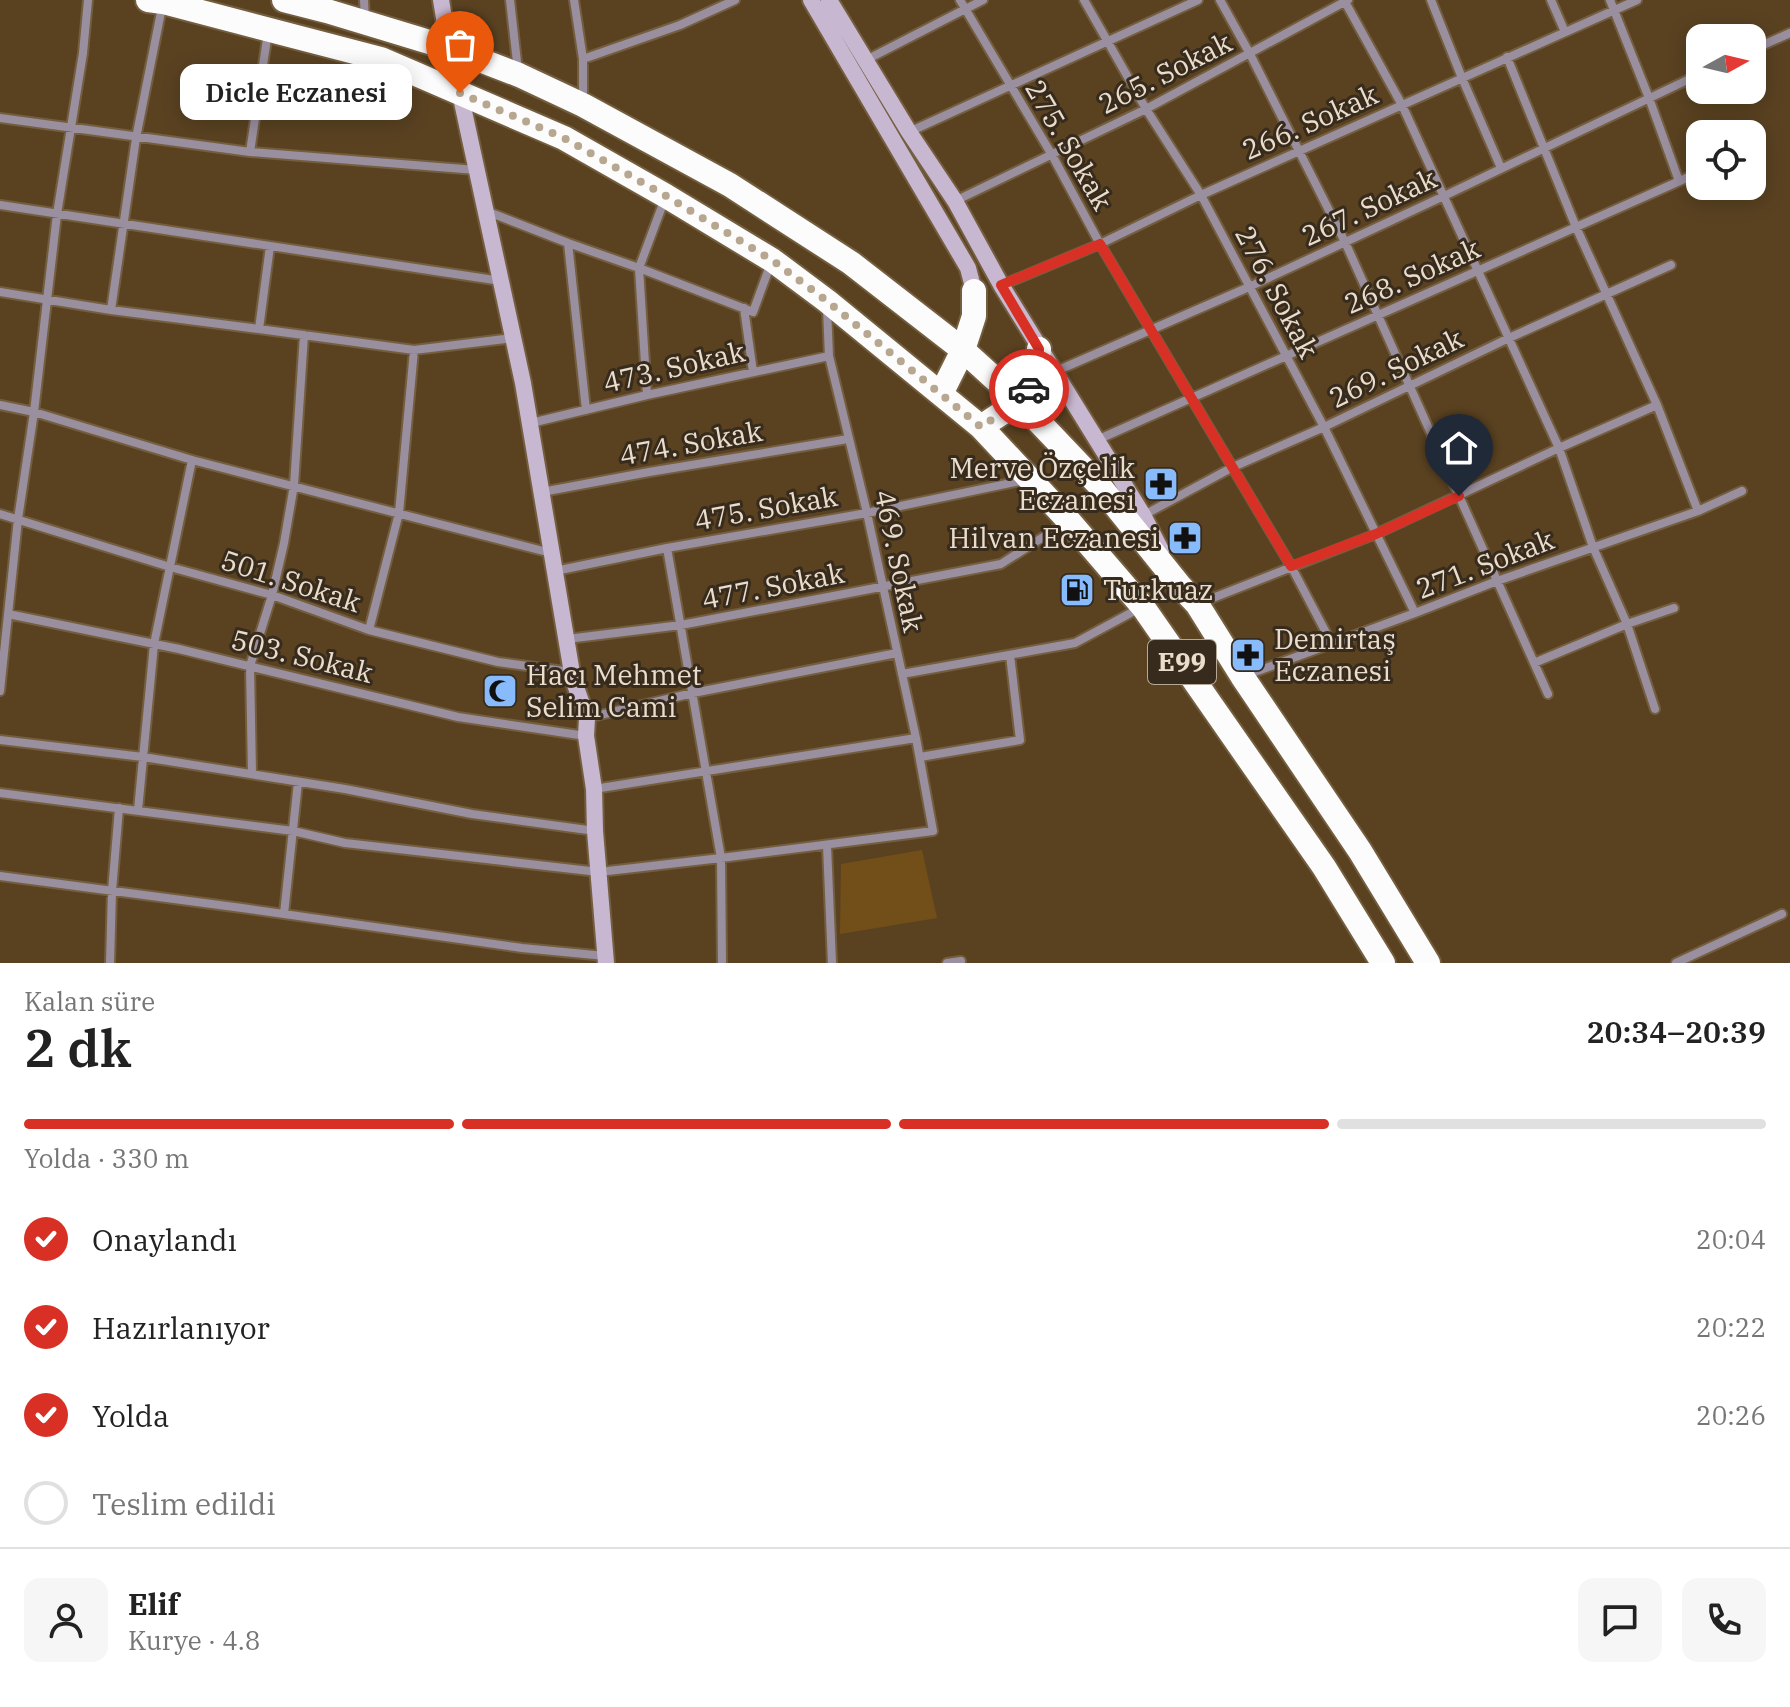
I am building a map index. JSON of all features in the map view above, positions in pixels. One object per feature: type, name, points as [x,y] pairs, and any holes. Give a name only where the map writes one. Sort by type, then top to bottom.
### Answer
[{"type":"highway","name":"E99","points":[[284,0],[365,11],[583,105],[730,185],[851,263],[963,350],[1019,401],[1098,484],[1197,604],[1360,851],[1428,963]]},
{"type":"highway","name":"E99","points":[[156,1],[381,59],[564,138],[772,260],[827,301],[981,427],[1069,521],[1143,607],[1324,867],[1383,963]]},
{"type":"highway","points":[[941,394],[963,350],[974,316],[974,291]]},
{"type":"highway","points":[[981,427],[1019,401],[1033,384],[1039,349]]},
{"type":"main road","points":[[441,0],[449,48]]},
{"type":"main road","points":[[811,0],[968,268],[974,291]]},
{"type":"main road","points":[[829,0],[955,201],[1039,349],[1143,515],[1180,586]]},
{"type":"main road","points":[[460,93],[530,423],[572,672],[587,718],[586,736],[594,789],[606,960]]},
{"type":"street","points":[[0,691],[46,299],[83,53],[88,0]]},
{"type":"street","points":[[510,0],[519,75]]},
{"type":"street","points":[[574,0],[583,59],[583,105]]},
{"type":"street","points":[[583,59],[680,25],[735,0]]},
{"type":"street","name":"275. Sokak","points":[[960,0],[1291,566],[1332,644]]},
{"type":"street","points":[[865,60],[983,0]]},
{"type":"street","name":"276. Sokak","points":[[1084,0],[1146,109],[1201,195],[1324,427],[1415,613]]},
{"type":"street","points":[[909,132],[1198,0]]},
{"type":"street","points":[[1220,0],[1345,242],[1548,694]]},
{"type":"street","points":[[1431,0],[1501,168]]},
{"type":"street","points":[[1551,0],[1565,32]]},
{"type":"street","points":[[1610,0],[1679,181]]},
{"type":"street","name":"266. Sokak","points":[[1001,285],[1100,244],[1201,195],[1637,0]]},
{"type":"street","points":[[111,310],[156,1]]},
{"type":"street","points":[[1346,1],[1402,105],[1559,448],[1593,547],[1627,624],[1655,709]]},
{"type":"street","name":"265. Sokak","points":[[955,201],[1146,109],[1346,1]]},
{"type":"street","points":[[250,152],[268,29]]},
{"type":"street","points":[[1766,44],[1790,33]]},
{"type":"street","points":[[1507,57],[1576,227],[1657,405],[1698,511]]},
{"type":"street","name":"267. Sokak","points":[[1054,372],[1249,287],[1686,81]]},
{"type":"street","points":[[0,118],[250,152],[476,170]]},
{"type":"street","name":"268. Sokak","points":[[1097,440],[1686,178]]},
{"type":"street","points":[[647,395],[639,268],[666,196]]},
{"type":"street","points":[[0,205],[501,281]]},
{"type":"street","points":[[485,211],[753,312],[772,260]]},
{"type":"street","points":[[568,243],[586,410]]},
{"type":"street","points":[[259,329],[270,246]]},
{"type":"street","name":"269. Sokak","points":[[1143,515],[1233,467],[1671,265]]},
{"type":"street","points":[[0,292],[111,310],[414,350],[513,338]]},
{"type":"street","name":"469. Sokak","points":[[827,301],[829,356],[867,513],[933,831],[827,846]]},
{"type":"street","points":[[744,308],[753,372]]},
{"type":"street","points":[[252,774],[250,666],[272,595],[294,485],[304,335]]},
{"type":"street","points":[[369,630],[399,513],[414,350]]},
{"type":"street","name":"473. Sokak","points":[[530,423],[829,356]]},
{"type":"street","points":[[0,405],[34,412],[192,460],[552,553]]},
{"type":"street","points":[[1197,604],[1376,534],[1657,405]]},
{"type":"street","name":"474. Sokak","points":[[542,492],[848,439]]},
{"type":"street","points":[[138,810],[154,644],[192,460]]},
{"type":"street","name":"475. Sokak","points":[[555,571],[1031,479]]},
{"type":"street","name":"271. Sokak","points":[[1242,676],[1497,581],[1698,511],[1742,491]]},
{"type":"street","name":"501. Sokak","points":[[0,514],[272,595],[369,630],[498,662],[572,672]]},
{"type":"street","name":"477. Sokak","points":[[567,639],[681,625],[1001,564],[1069,521]]},
{"type":"street","points":[[667,548],[721,858],[722,963]]},
{"type":"street","points":[[902,674],[1075,643],[1143,607]]},
{"type":"street","points":[[1534,663],[1674,608]]},
{"type":"street","name":"503. Sokak","points":[[8,614],[154,644],[458,717],[586,736]]},
{"type":"street","points":[[587,718],[693,693],[897,653]]},
{"type":"street","points":[[920,757],[1020,740],[1010,655]]},
{"type":"street","points":[[594,789],[916,738]]},
{"type":"street","points":[[0,740],[143,757],[472,814],[595,831]]},
{"type":"street","points":[[284,914],[298,782]]},
{"type":"street","points":[[0,793],[293,831],[345,843],[599,872],[827,846],[832,963]]},
{"type":"street","points":[[110,963],[119,808]]},
{"type":"street","points":[[0,876],[606,960]]},
{"type":"street","points":[[1676,963],[1782,914]]},
{"type":"street","points":[[947,963],[961,961]]},
{"type":"shaded area","points":[[922,850],[937,918],[840,934],[841,864]]},
{"type":"way so far","points":[[460,93],[564,138],[772,260],[981,427],[1019,401],[1029,389]]},
{"type":"place","name":"Dicle Eczanesi","points":[[460,93]]},
{"type":"place","name":"Merve Özçelik Eczanesi","points":[[1161,484]]},
{"type":"place","name":"Hilvan Eczanesi","points":[[1185,538]]},
{"type":"place","name":"Turkuaz","points":[[1077,590]]},
{"type":"place","name":"Demirtaş Eczanesi","points":[[1248,655]]},
{"type":"place","name":"Hacı Mehmet Selim Cami","points":[[500,691]]},
{"type":"route","points":[[1029,389],[1038,369],[1039,349],[1001,285],[1100,244],[1291,566],[1376,534],[1459,496]]}]
